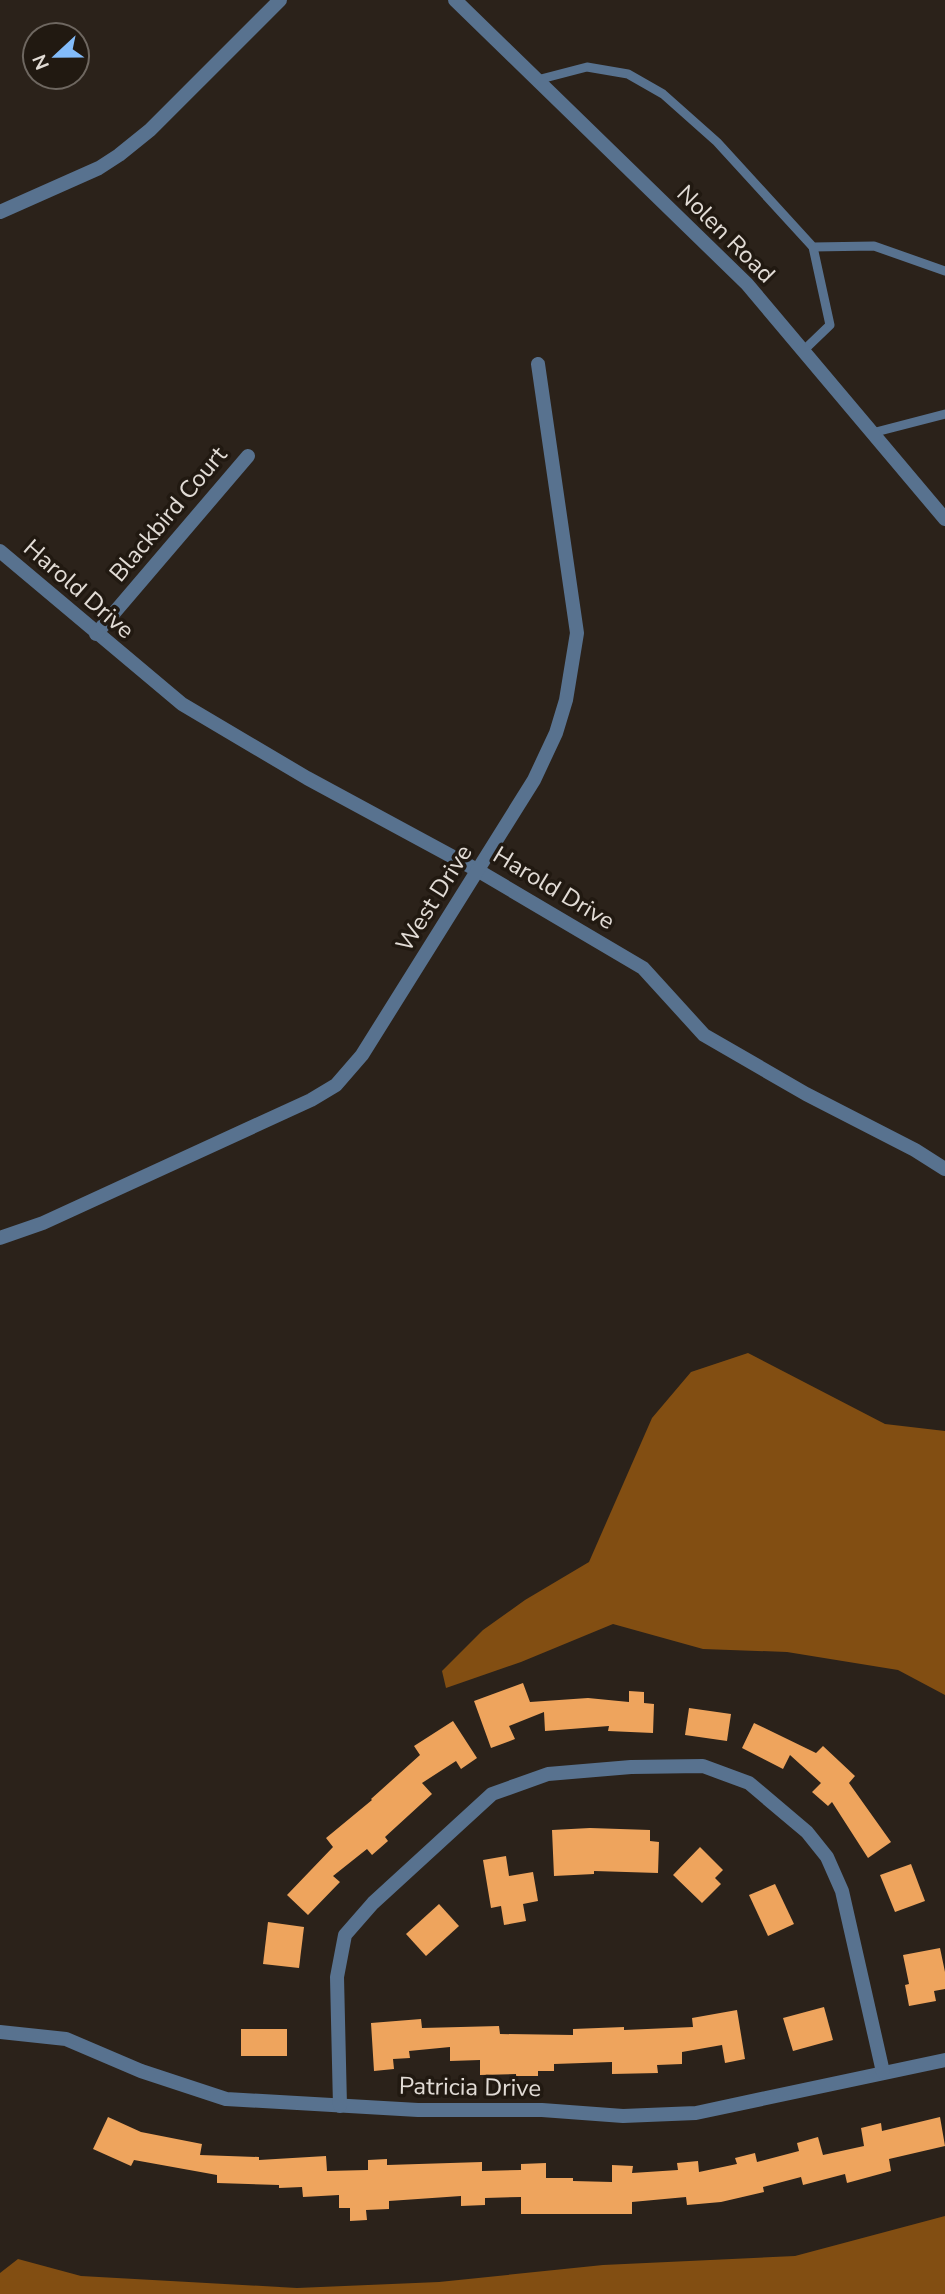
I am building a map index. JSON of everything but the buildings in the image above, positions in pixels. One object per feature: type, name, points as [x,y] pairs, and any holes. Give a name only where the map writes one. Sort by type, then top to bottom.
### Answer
[{"type":"street","points":[[0,212],[99,168],[120,155],[150,130],[280,0]]},
{"type":"street","name":"Nolen Road","points":[[455,0],[747,284],[945,519]]},
{"type":"street","name":"West Drive","points":[[0,1238],[43,1223],[311,1100],[336,1085],[362,1055],[534,780],[556,733],[566,700],[577,633],[538,364]]},
{"type":"street","name":"Blackbird Court","points":[[96,634],[248,456]]},
{"type":"street","name":"Harold Drive","points":[[0,551],[182,704],[307,778],[477,870],[643,968],[704,1034],[806,1094],[915,1150],[945,1169]]},
{"type":"street","points":[[340,2106],[337,1977],[345,1935],[373,1903],[492,1794],[548,1774],[631,1767],[703,1766],[749,1783],[807,1832],[827,1857],[842,1891],[883,2072]]},
{"type":"street","name":"Patricia Drive","points":[[0,2032],[66,2039],[141,2071],[226,2099],[418,2110],[542,2110],[623,2116],[696,2113],[945,2060]]},
{"type":"lane","points":[[537,80],[587,67],[628,74],[663,94],[718,142],[813,247],[830,325],[803,351]]},
{"type":"lane","points":[[813,247],[874,246],[945,271]]},
{"type":"lane","points":[[872,433],[945,414]]},
{"type":"shaded area","points":[[748,1353],[885,1424],[945,1431],[945,1695],[898,1670],[787,1652],[703,1649],[613,1624],[521,1662],[446,1688],[442,1671],[483,1630],[525,1600],[589,1562],[652,1418],[691,1372]]},
{"type":"shaded area","points":[[945,2216],[945,2294],[0,2294],[0,2273],[18,2259],[81,2276],[297,2288],[439,2282],[603,2265],[795,2256]]}]
